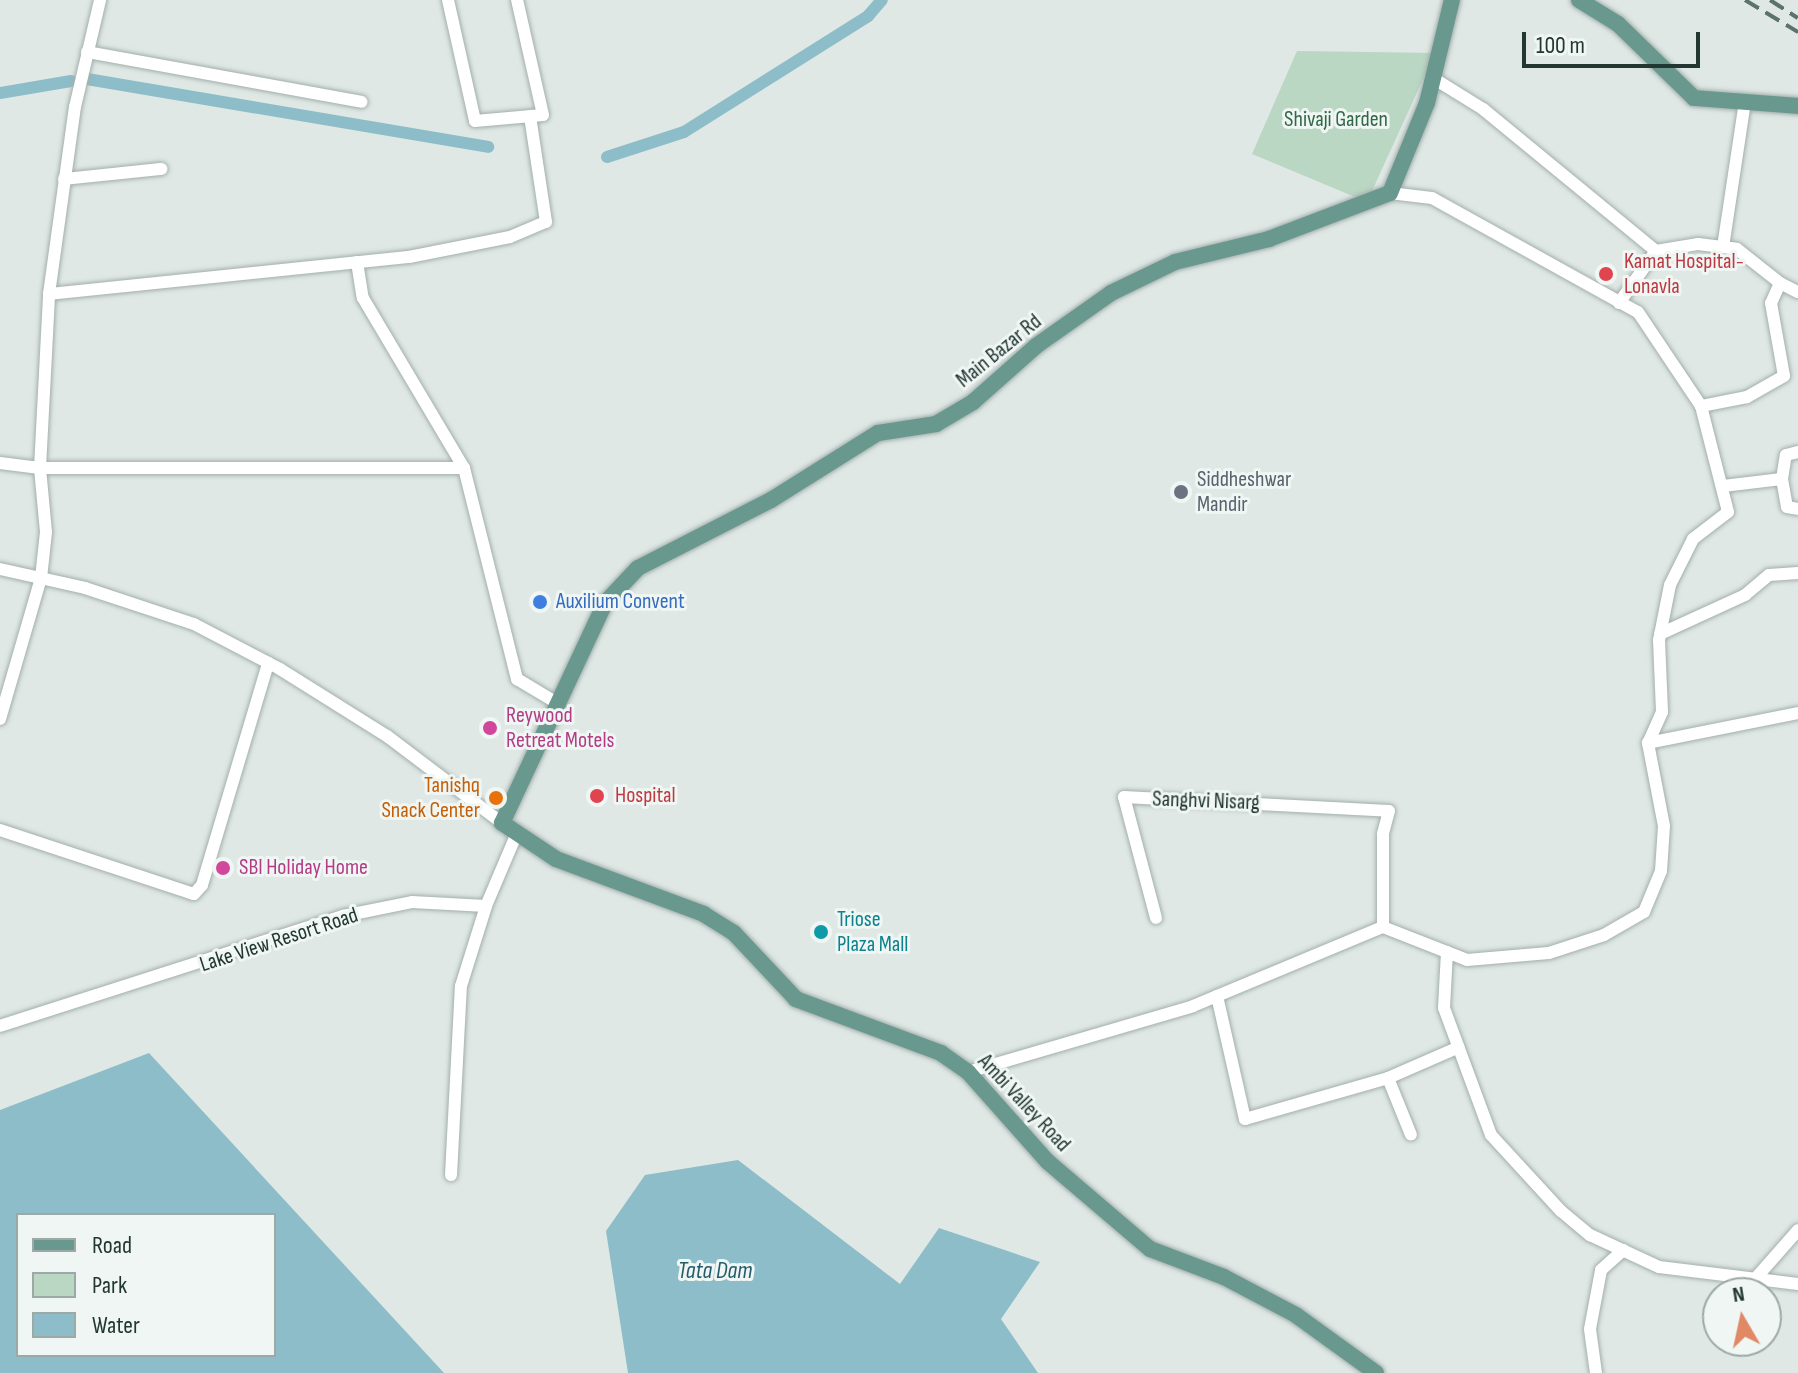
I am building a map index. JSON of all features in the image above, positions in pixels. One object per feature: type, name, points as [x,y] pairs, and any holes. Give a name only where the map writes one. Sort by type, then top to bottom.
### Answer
[{"type":"main road","points":[[1390,193],[1433,78],[1435,53],[1452,0]]},
{"type":"main road","points":[[1579,0],[1618,24],[1694,98],[1798,106]]},
{"type":"main road","name":"Main Bazar Rd","points":[[502,823],[605,603],[638,568],[771,500],[878,433],[936,424],[973,402],[1036,346],[1124,287],[1175,262],[1269,239],[1390,193]]},
{"type":"main road","name":"Ambi Valley Road","points":[[502,823],[556,859],[704,914],[734,933],[796,999],[941,1053],[968,1072],[1047,1161],[1150,1249],[1224,1277],[1296,1315],[1376,1373]]},
{"type":"street","points":[[0,719],[41,578],[46,532],[40,468],[49,294],[64,179],[87,52],[100,0]]},
{"type":"street","points":[[448,0],[475,121],[543,115],[517,0]]},
{"type":"street","points":[[87,52],[361,102]]},
{"type":"street","points":[[1433,78],[1483,109],[1656,251],[1737,249],[1780,283],[1798,292]]},
{"type":"street","points":[[1723,247],[1745,102]]},
{"type":"street","points":[[49,294],[357,262],[510,237],[546,222],[530,116]]},
{"type":"street","points":[[64,179],[161,169]]},
{"type":"street","points":[[968,1072],[1097,1038],[1217,996],[1383,927],[1467,960],[1549,953],[1604,935],[1644,912],[1661,871],[1664,826],[1648,743],[1662,712],[1660,634],[1670,585],[1693,539],[1728,512],[1701,406],[1658,337],[1638,312],[1432,198],[1390,193]]},
{"type":"street","points":[[1619,303],[1656,251]]},
{"type":"street","points":[[357,262],[363,298],[464,468],[517,679],[557,703]]},
{"type":"street","points":[[1780,283],[1771,303],[1784,376]]},
{"type":"street","points":[[1701,406],[1747,397],[1784,376]]},
{"type":"street","points":[[1784,376],[1798,384]]},
{"type":"street","points":[[1798,452],[1786,455],[1782,479],[1787,507],[1798,509]]},
{"type":"street","points":[[0,463],[40,468],[464,468]]},
{"type":"street","points":[[1723,486],[1782,479]]},
{"type":"street","points":[[0,569],[41,578],[194,624],[268,663],[387,736],[502,823]]},
{"type":"street","points":[[1660,634],[1745,595],[1769,575],[1798,573]]},
{"type":"street","points":[[0,830],[194,894],[202,885],[268,663]]},
{"type":"street","points":[[1648,743],[1798,713]]},
{"type":"street","name":"Sanghvi Nisarg","points":[[1156,918],[1124,797],[1389,811],[1383,834],[1383,927]]},
{"type":"street","points":[[451,1175],[461,986],[486,906],[517,833]]},
{"type":"street","name":"Lake View Resort Road","points":[[0,1026],[343,916],[412,902],[486,906]]},
{"type":"street","points":[[1447,952],[1444,1008],[1491,1135],[1561,1211],[1590,1235],[1659,1267],[1739,1277]]},
{"type":"street","points":[[1217,996],[1245,1119],[1388,1078],[1459,1047]]},
{"type":"street","points":[[1388,1078],[1411,1135]]},
{"type":"street","points":[[1757,1277],[1798,1230]]},
{"type":"street","points":[[1596,1373],[1590,1329],[1601,1270],[1623,1250]]},
{"type":"green space","name":"Shivaji Garden","points":[[1297,51],[1435,53],[1367,202],[1252,154]]},
{"type":"water","points":[[149,1053],[444,1373],[0,1373],[0,1110]]},
{"type":"water","name":"Tata Dam","points":[[738,1160],[900,1284],[939,1228],[1040,1262],[1001,1319],[1038,1373],[628,1373],[606,1231],[645,1175]]},
{"type":"waterway","points":[[607,157],[684,132],[868,16],[882,0]]},
{"type":"waterway","points":[[87,79],[488,147]]},
{"type":"waterway","points":[[0,93],[71,81]]},
{"type":"railway","points":[[1745,0],[1798,32]]},
{"type":"railway","points":[[1770,0],[1798,18]]},
{"type":"place","name":"Kamat Hospital- Lonavla","points":[[1606,274]]},
{"type":"place","name":"Siddheshwar Mandir","points":[[1181,492]]},
{"type":"place","name":"Auxilium Convent","points":[[540,602]]},
{"type":"place","name":"Reywood Retreat Motels","points":[[490,728]]},
{"type":"place","name":"Hospital","points":[[597,796]]},
{"type":"place","name":"Tanishq Snack Center","points":[[496,798]]},
{"type":"place","name":"SBI Holiday Home","points":[[223,868]]},
{"type":"place","name":"Triose Plaza Mall","points":[[821,932]]}]
